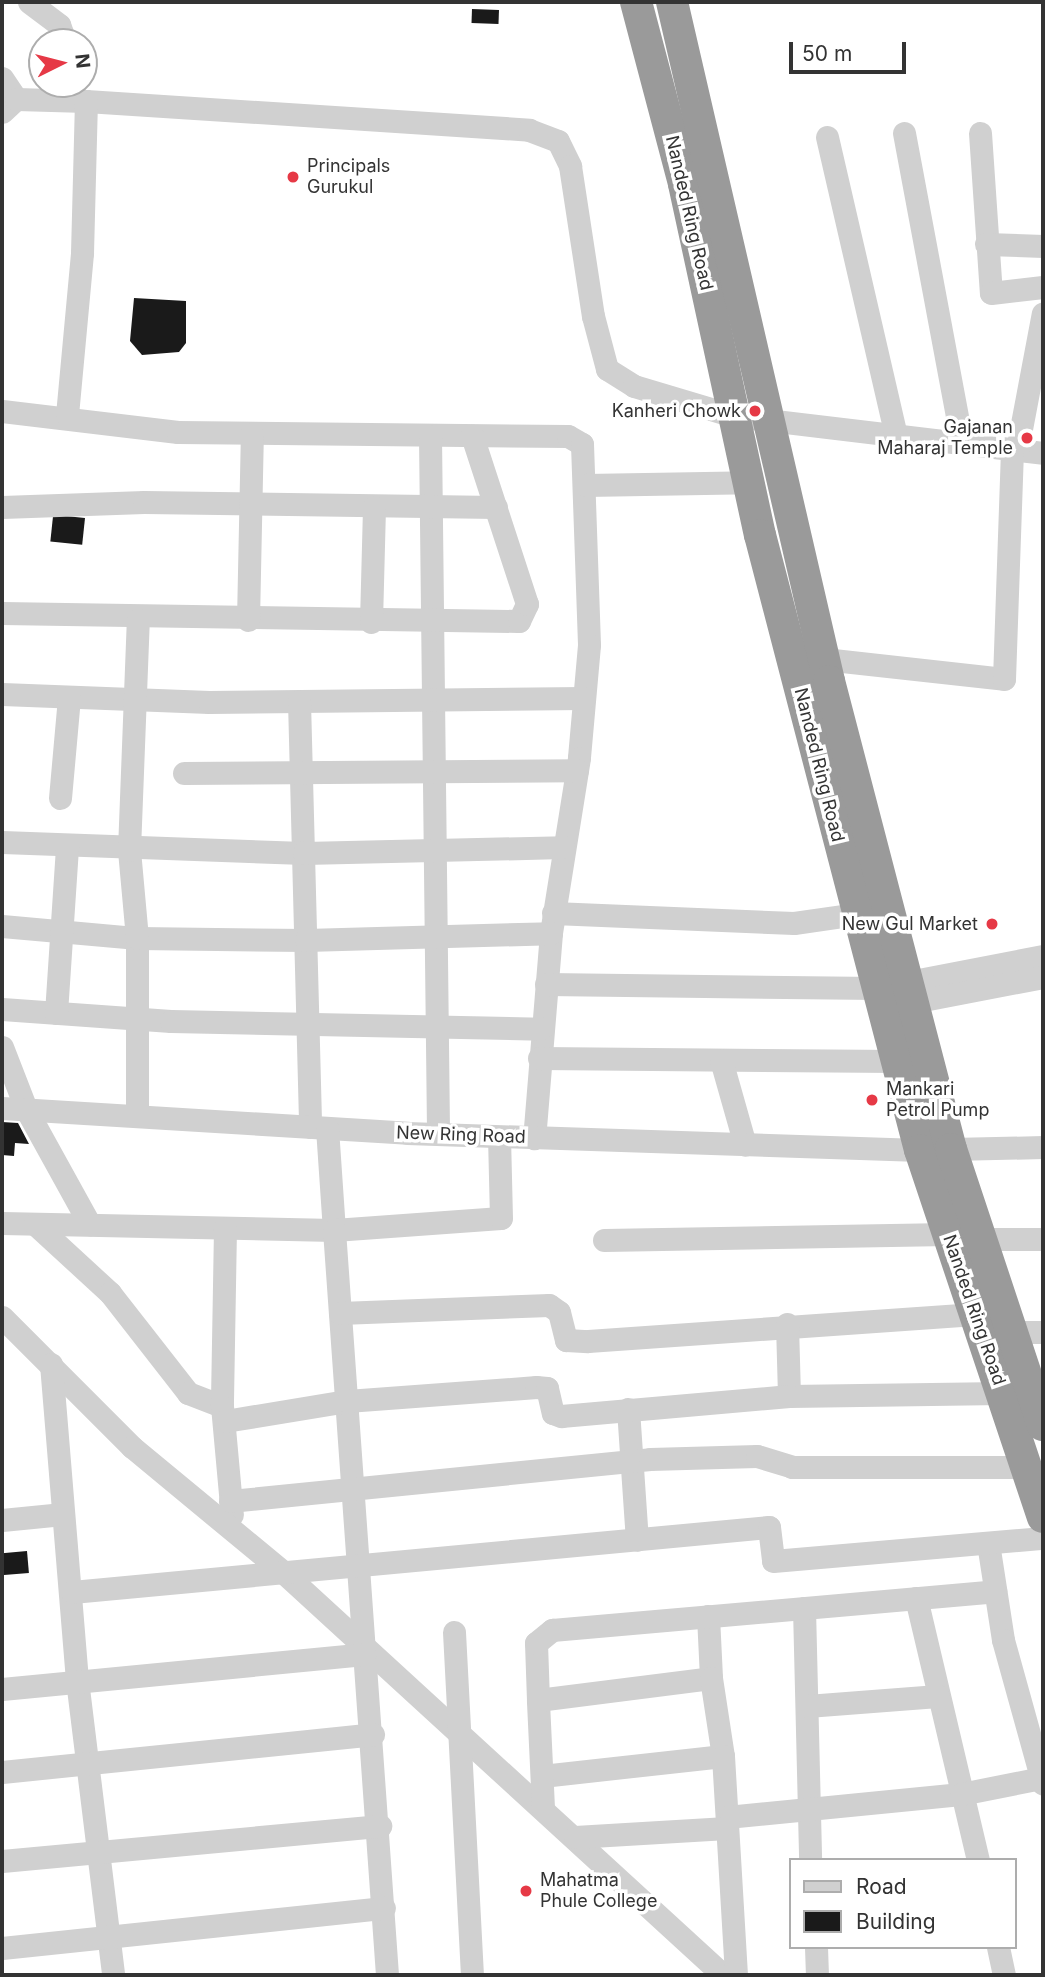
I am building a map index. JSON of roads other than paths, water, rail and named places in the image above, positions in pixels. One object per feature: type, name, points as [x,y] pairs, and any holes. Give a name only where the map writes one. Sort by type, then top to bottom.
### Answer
[{"type":"highway","name":"Nanded Ring Road","points":[[636,2],[748,482],[857,914],[899,991],[897,1061],[920,1150],[1043,1517]]},
{"type":"highway","points":[[672,2],[771,420],[899,991],[1012,1332],[1040,1408]]},
{"type":"street","points":[[29,2],[60,28]]},
{"type":"street","points":[[2,78],[9,106],[57,98]]},
{"type":"street","points":[[98,97],[529,130],[558,141],[570,166],[593,316],[607,369],[634,386],[734,416],[1043,453]]},
{"type":"street","points":[[67,415],[82,253],[75,98]]},
{"type":"street","points":[[980,133],[991,293],[1043,287]]},
{"type":"street","points":[[904,134],[962,443]]},
{"type":"street","points":[[827,137],[896,435]]},
{"type":"street","points":[[986,243],[1043,246]]},
{"type":"street","points":[[824,659],[1004,678],[1015,450],[1042,324]]},
{"type":"street","points":[[2,411],[67,415],[178,432],[577,438],[585,485],[591,575],[584,698],[577,770],[552,923],[541,1029],[534,1138]]},
{"type":"street","points":[[248,620],[252,433]]},
{"type":"street","points":[[430,436],[432,937],[438,1134]]},
{"type":"street","points":[[2,613],[138,619],[432,623],[526,616],[525,593],[472,436]]},
{"type":"street","points":[[585,485],[748,482]]},
{"type":"street","points":[[2,507],[252,504],[430,509],[496,507]]},
{"type":"street","points":[[370,622],[374,507]]},
{"type":"street","points":[[137,1116],[137,938],[129,850],[138,699],[138,619]]},
{"type":"street","points":[[2,694],[299,701],[584,698]]},
{"type":"street","points":[[60,798],[69,697]]},
{"type":"street","points":[[299,701],[306,1025],[334,1230],[361,1566],[364,1650],[380,1826],[387,1975]]},
{"type":"street","points":[[184,773],[577,770]]},
{"type":"street","points":[[2,842],[129,850],[304,853],[563,847]]},
{"type":"street","points":[[57,1013],[67,846]]},
{"type":"street","points":[[2,926],[137,938],[306,940],[432,937],[552,923],[794,923],[857,914]]},
{"type":"street","points":[[899,991],[1043,956]]},
{"type":"street","points":[[546,984],[899,991],[1043,977]]},
{"type":"street","points":[[2,1009],[306,1025],[435,1023],[541,1029]]},
{"type":"street","points":[[2,1047],[26,1109],[89,1225]]},
{"type":"street","points":[[539,1058],[897,1061]]},
{"type":"street","points":[[721,1060],[745,1144]]},
{"type":"street","name":"New Ring Road","points":[[2,1108],[499,1137],[920,1150]]},
{"type":"street","points":[[2,1223],[334,1230],[500,1218],[499,1137]]},
{"type":"street","points":[[951,1149],[1043,1147]]},
{"type":"street","points":[[35,1224],[117,1301],[188,1393],[224,1413],[544,1387],[556,1415],[789,1396],[1002,1393]]},
{"type":"street","points":[[225,1228],[224,1413],[233,1530]]},
{"type":"street","points":[[604,1240],[948,1234]]},
{"type":"street","points":[[981,1239],[1043,1239]]},
{"type":"street","points":[[340,1313],[549,1305],[571,1341],[787,1324],[975,1314]]},
{"type":"street","points":[[2,1317],[132,1447],[283,1572],[364,1650],[543,1808],[723,1975]]},
{"type":"street","points":[[787,1324],[789,1396]]},
{"type":"street","points":[[1012,1332],[1043,1332]]},
{"type":"street","points":[[51,1364],[72,1592],[77,1680],[90,1761],[113,1975]]},
{"type":"street","points":[[628,1409],[637,1539]]},
{"type":"street","points":[[230,1501],[354,1485],[633,1460],[738,1455],[792,1467],[1027,1467]]},
{"type":"street","points":[[2,1520],[63,1514]]},
{"type":"street","points":[[72,1592],[769,1527],[773,1561],[1043,1538]]},
{"type":"street","points":[[575,1837],[727,1823],[806,1806],[961,1794],[1042,1781],[1033,1711],[995,1591],[988,1543]]},
{"type":"street","points":[[543,1808],[536,1643],[542,1633],[995,1591]]},
{"type":"street","points":[[916,1598],[977,1858]]},
{"type":"street","points":[[804,1608],[806,1806],[810,1858]]},
{"type":"street","points":[[708,1616],[711,1678],[723,1756],[736,1975]]},
{"type":"street","points":[[454,1632],[472,1975]]},
{"type":"street","points":[[2,1689],[364,1650]]},
{"type":"street","points":[[538,1700],[711,1678]]},
{"type":"street","points":[[807,1706],[939,1696]]},
{"type":"street","points":[[2,1772],[373,1734]]},
{"type":"street","points":[[542,1776],[723,1756]]},
{"type":"street","points":[[2,1861],[100,1849],[380,1826]]},
{"type":"street","points":[[2,1948],[384,1908]]},
{"type":"street","points":[[816,1949],[817,1975]]},
{"type":"street","points":[[998,1949],[1004,1975]]},
{"type":"place","name":"Principals Gurukul","points":[[293,177]]},
{"type":"place","name":"Kanheri Chowk","points":[[755,411]]},
{"type":"place","name":"Gajanan Maharaj Temple","points":[[1027,438]]},
{"type":"place","name":"New Gul Market","points":[[992,924]]},
{"type":"place","name":"Mankari Petrol Pump","points":[[872,1100]]},
{"type":"place","name":"Mahatma Phule College","points":[[526,1891]]}]
